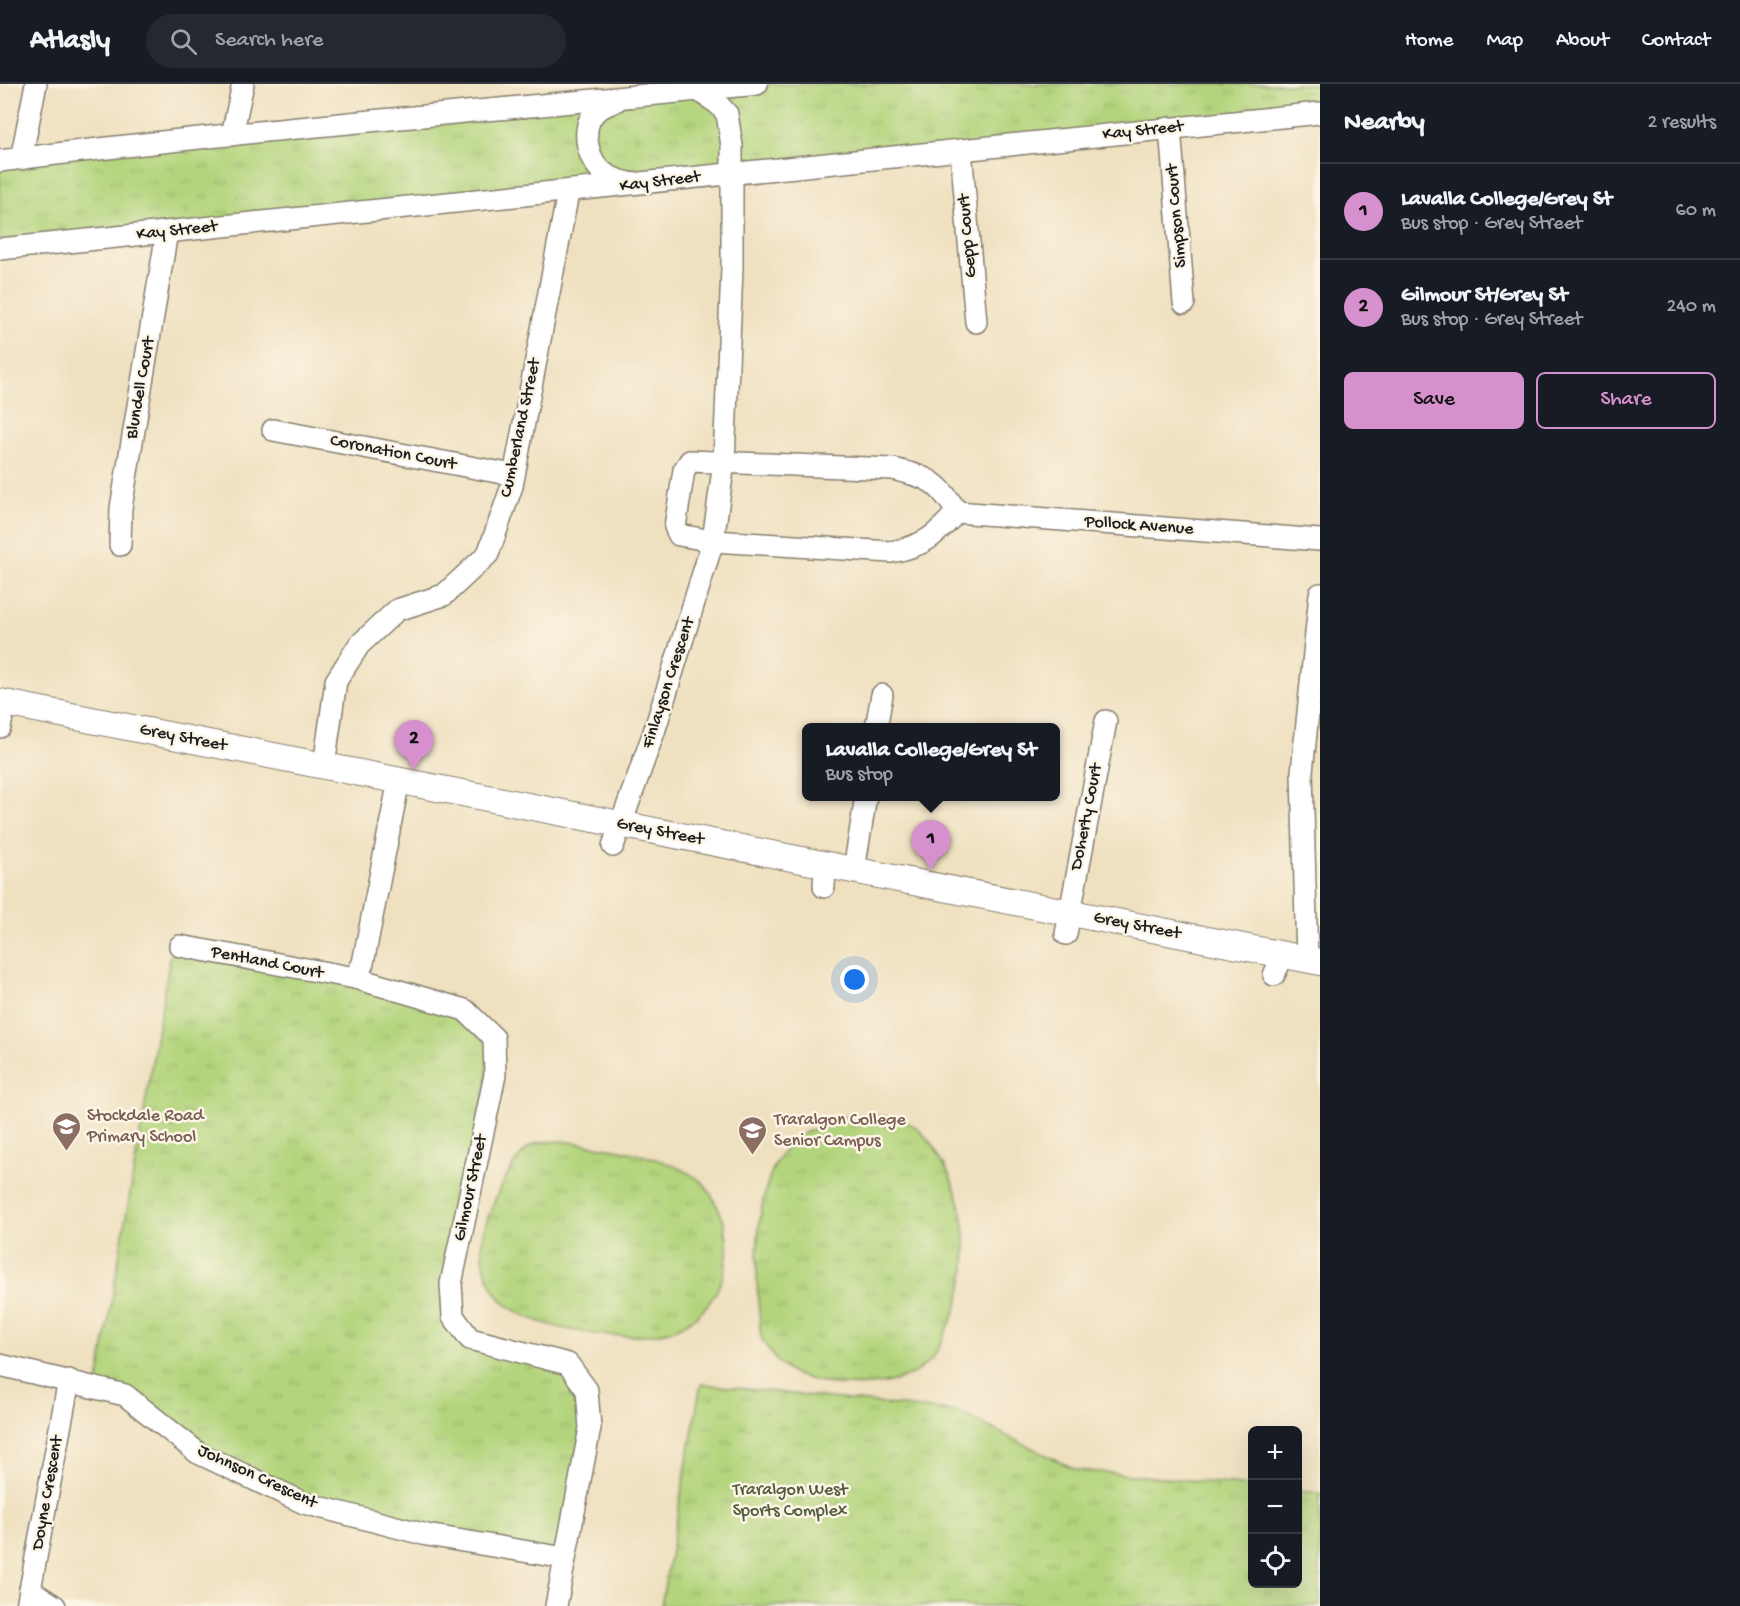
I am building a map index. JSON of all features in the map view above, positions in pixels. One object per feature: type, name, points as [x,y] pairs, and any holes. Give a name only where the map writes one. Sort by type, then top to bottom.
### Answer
[{"type":"main road","name":"Grey Street","points":[[2,710],[399,780],[617,835],[825,876],[854,870],[1067,924],[1296,963]]},
{"type":"street","points":[[21,159],[36,84]]},
{"type":"street","points":[[232,135],[243,84]]},
{"type":"street","points":[[0,161],[232,135],[621,99],[659,89],[698,90],[756,84]]},
{"type":"street","points":[[698,90],[717,103],[727,114],[732,146],[730,174]]},
{"type":"street","points":[[621,99],[594,113],[588,124],[587,139],[592,158],[605,174],[638,184]]},
{"type":"street","name":"Kay Street","points":[[0,249],[568,193],[1320,113]]},
{"type":"street","name":"Simpson Court","points":[[1170,128],[1184,303]]},
{"type":"street","name":"Gepp Court","points":[[961,150],[975,322]]},
{"type":"street","name":"Finlayson Crescent","points":[[617,835],[654,732],[713,541],[724,462],[732,269],[730,174]]},
{"type":"street","name":"Cumberland Street","points":[[324,766],[336,681],[359,645],[397,610],[444,595],[488,554],[513,475],[568,193]]},
{"type":"street","name":"Blundell Court","points":[[120,546],[121,508],[167,232]]},
{"type":"street","name":"Coronation Court","points":[[273,430],[513,475]]},
{"type":"street","points":[[690,461],[724,462],[893,469],[926,477],[944,491],[957,512],[938,533],[918,547],[891,552],[713,541],[679,535],[675,526],[684,470],[690,461]]},
{"type":"street","name":"Pollock Avenue","points":[[957,512],[1320,540]]},
{"type":"street","points":[[1296,963],[1302,772],[1320,594]]},
{"type":"street","points":[[877,723],[882,694]]},
{"type":"street","name":"Doherty Court","points":[[1067,924],[1106,721]]},
{"type":"street","points":[[355,978],[363,963],[399,780]]},
{"type":"street","points":[[854,870],[865,801]]},
{"type":"street","name":"Pentland Court","points":[[180,946],[355,978]]},
{"type":"street","name":"Gilmour Street","points":[[355,978],[465,1010],[494,1038],[495,1075],[451,1284],[453,1316],[470,1339],[568,1364],[587,1390],[590,1428],[556,1606]]},
{"type":"street","name":"Johnson Crescent","points":[[0,1365],[125,1395],[198,1453],[304,1503],[427,1535],[565,1558]]},
{"type":"street","name":"Doyne Crescent","points":[[29,1598],[69,1380]]},
{"type":"street","points":[[29,1598],[55,1606]]},
{"type":"green space","points":[[756,84],[1320,84],[1320,113],[0,250],[0,161]]},
{"type":"green space","points":[[180,946],[465,1010],[494,1038],[451,1284],[470,1339],[568,1364],[587,1390],[565,1558],[304,1503],[97,1388],[170,957]]},
{"type":"green space","points":[[847,1116],[874,1116],[901,1120],[923,1133],[949,1174],[958,1197],[963,1221],[966,1245],[961,1293],[938,1348],[934,1356],[919,1370],[886,1383],[848,1385],[812,1380],[791,1373],[772,1355],[762,1339],[760,1329],[757,1274],[758,1233],[765,1192],[771,1174],[785,1148],[793,1141],[809,1130]]},
{"type":"green space","points":[[561,1141],[635,1153],[673,1165],[689,1173],[707,1188],[724,1224],[727,1242],[726,1260],[715,1295],[704,1309],[689,1321],[662,1333],[629,1336],[592,1334],[535,1320],[506,1304],[496,1293],[486,1270],[482,1247],[486,1222],[492,1207],[507,1176],[525,1151],[537,1143]]},
{"type":"green space","name":"Traralgon West Sports Complex","points":[[701,1384],[958,1412],[1077,1470],[1248,1486],[1248,1588],[1302,1588],[1302,1491],[1320,1493],[1320,1606],[661,1606]]},
{"type":"place","name":"Gilmour St/Grey St","points":[[414,770]]},
{"type":"place","name":"Lavalla College/Grey St","points":[[931,870]]},
{"type":"place","name":"Stockdale Road Primary School","points":[[66,1152]]},
{"type":"place","name":"Traralgon College Senior Campus","points":[[753,1156]]}]
